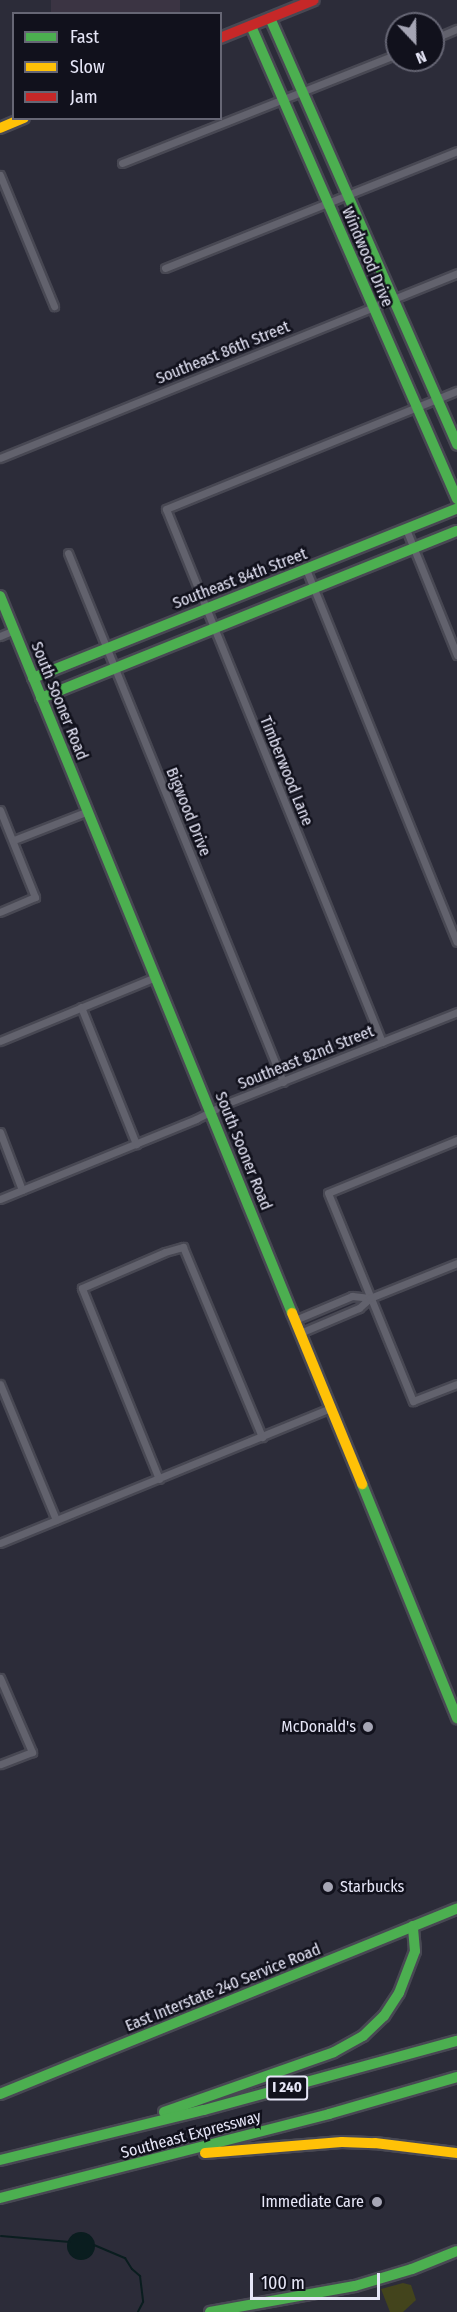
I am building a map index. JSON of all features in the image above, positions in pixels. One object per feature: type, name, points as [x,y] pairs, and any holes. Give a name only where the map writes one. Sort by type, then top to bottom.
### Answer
[{"type":"main road","points":[[222,37],[314,0]]},
{"type":"main road","name":"Windwood Drive","points":[[270,18],[457,445]]},
{"type":"main road","name":"Windwood Drive","points":[[250,26],[457,499]]},
{"type":"main road","points":[[0,128],[19,120]]},
{"type":"main road","name":"Southeast 84th Street","points":[[33,678],[457,508]]},
{"type":"main road","points":[[41,698],[457,531]]},
{"type":"main road","name":"South Sooner Road","points":[[0,596],[457,1718]]},
{"type":"main road","name":"East Interstate 240 Service Road","points":[[0,2094],[457,1908]]},
{"type":"main road","points":[[116,2132],[199,2098],[334,2052],[363,2036],[384,2016],[403,1986],[415,1951],[413,1926]]},
{"type":"main road","name":"Southeast Expressway","points":[[0,2160],[116,2132],[457,2041]]},
{"type":"main road","name":"Southeast Expressway","points":[[0,2198],[170,2156],[457,2077]]},
{"type":"main road","points":[[170,2156],[342,2142],[375,2143],[457,2153]]},
{"type":"main road","points":[[210,2312],[355,2286],[412,2269],[457,2251]]},
{"type":"street","points":[[122,164],[385,59]]},
{"type":"street","points":[[165,268],[457,151]]},
{"type":"street","points":[[0,175],[54,306]]},
{"type":"street","name":"Southeast 86th Street","points":[[0,458],[457,273]]},
{"type":"street","points":[[417,408],[457,391]]},
{"type":"street","name":"Timberwood Lane","points":[[382,1042],[166,509],[417,408]]},
{"type":"street","points":[[406,529],[457,655]]},
{"type":"street","name":"Bigwood Drive","points":[[68,553],[282,1083]]},
{"type":"street","points":[[306,569],[457,942]]},
{"type":"street","points":[[0,636],[14,630]]},
{"type":"street","points":[[0,810],[35,897],[0,912]]},
{"type":"street","points":[[14,840],[88,811]]},
{"type":"street","points":[[0,1041],[155,977]]},
{"type":"street","points":[[81,1008],[136,1144]]},
{"type":"street","name":"Southeast 82nd Street","points":[[0,1199],[457,1012]]},
{"type":"street","points":[[0,1132],[22,1190]]},
{"type":"street","points":[[457,1140],[328,1193],[413,1401],[457,1384]]},
{"type":"street","points":[[159,1479],[82,1288],[183,1247],[262,1437]]},
{"type":"street","points":[[300,1333],[359,1308],[370,1298],[457,1263]]},
{"type":"street","points":[[295,1320],[352,1296],[370,1298]]},
{"type":"street","points":[[0,1384],[56,1520]]},
{"type":"street","points":[[0,1543],[331,1408]]},
{"type":"street","points":[[0,1678],[32,1752],[0,1764]]},
{"type":"shaded area","points":[[51,0],[180,0],[180,12],[51,12]]},
{"type":"shaded area","points":[[81,2232],[91,2236],[95,2246],[91,2256],[81,2260],[71,2256],[67,2246],[71,2236]]},
{"type":"shaded area","points":[[403,2283],[411,2285],[416,2300],[403,2312],[390,2312],[381,2289]]},
{"type":"waterway","points":[[1,2236],[70,2242]]},
{"type":"waterway","points":[[94,2245],[125,2258],[140,2276],[143,2302],[138,2312]]},
{"type":"traffic: fast","points":[[270,18],[457,445]]},
{"type":"traffic: fast","points":[[251,26],[457,499]]},
{"type":"traffic: fast","points":[[33,678],[457,508]]},
{"type":"traffic: fast","points":[[41,698],[457,531]]},
{"type":"traffic: fast","points":[[0,596],[292,1313]]},
{"type":"traffic: fast","points":[[362,1484],[457,1718]]},
{"type":"traffic: fast","points":[[0,2094],[457,1908]]},
{"type":"traffic: fast","points":[[164,2112],[334,2052],[363,2036],[384,2016],[399,1993],[415,1951],[413,1926]]},
{"type":"traffic: fast","points":[[0,2160],[204,2110],[457,2041]]},
{"type":"traffic: fast","points":[[0,2198],[329,2114],[457,2077]]},
{"type":"traffic: fast","points":[[210,2312],[355,2286],[412,2269],[457,2251]]},
{"type":"traffic: slow","points":[[0,128],[19,120]]},
{"type":"traffic: slow","points":[[292,1313],[362,1484]]},
{"type":"traffic: slow","points":[[205,2153],[342,2142],[375,2143],[457,2153]]},
{"type":"traffic: jam","points":[[222,37],[314,0]]},
{"type":"place","name":"McDonald's","points":[[368,1727]]},
{"type":"place","name":"Starbucks","points":[[328,1887]]},
{"type":"place","name":"Immediate Care","points":[[377,2202]]}]
